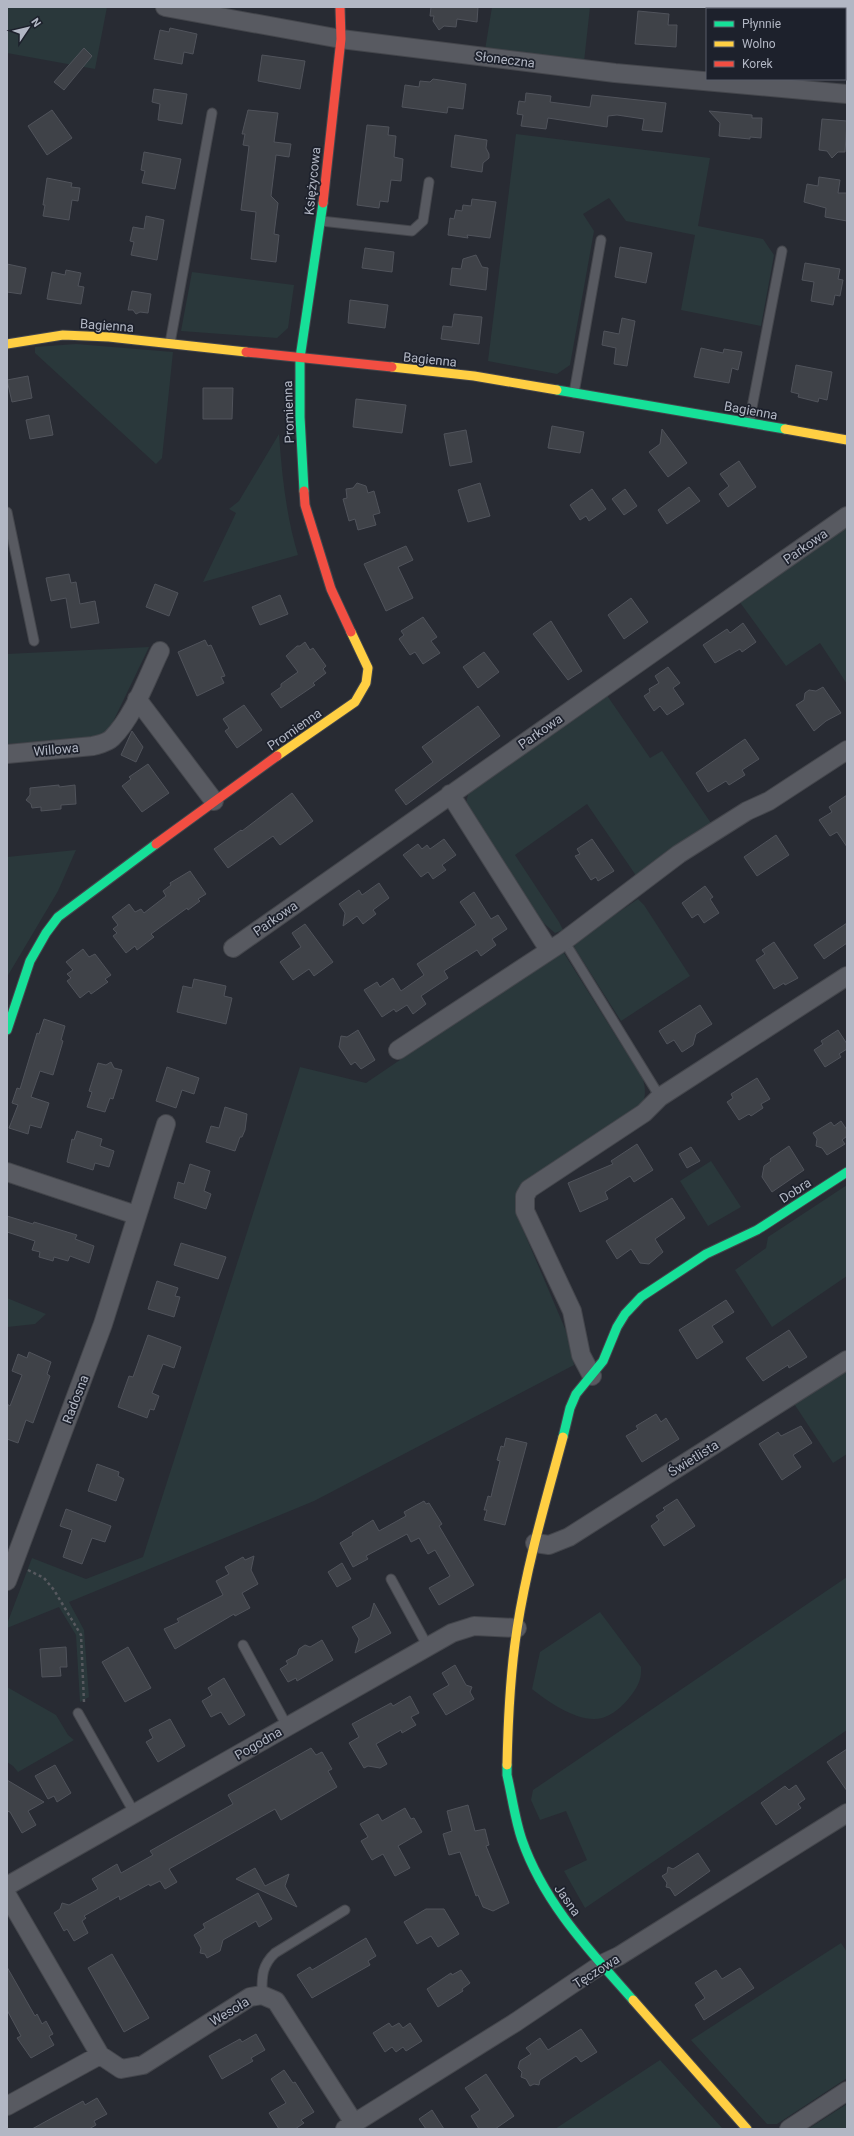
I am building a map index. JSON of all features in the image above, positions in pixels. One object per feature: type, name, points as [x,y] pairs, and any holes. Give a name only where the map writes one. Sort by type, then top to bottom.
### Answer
[{"type":"street","name":"Słoneczna","points":[[165,7],[341,39],[615,73],[847,94]]},
{"type":"street","name":"Księżycowa","points":[[300,358],[321,221],[341,39],[340,7]]},
{"type":"street","name":"Bagienna","points":[[7,344],[63,335],[109,337],[474,376],[847,440]]},
{"type":"street","name":"Promienna","points":[[7,1030],[30,961],[46,933],[58,917],[214,801],[355,702],[366,683],[368,668],[331,589],[305,505],[300,417],[300,358]]},
{"type":"street","name":"Parkowa","points":[[233,948],[847,516]]},
{"type":"street","points":[[160,651],[137,699],[214,801]]},
{"type":"street","name":"Willowa","points":[[7,754],[93,746],[106,742],[112,738],[137,699]]},
{"type":"street","points":[[398,1050],[564,941],[679,854],[747,811],[769,801],[847,750]]},
{"type":"street","points":[[450,794],[549,950]]},
{"type":"street","points":[[592,1376],[581,1355],[572,1311],[525,1210],[525,1196],[529,1189],[644,1113],[660,1097],[847,976]]},
{"type":"street","name":"Radosna","points":[[10,1573],[103,1324],[136,1215],[166,1124]]},
{"type":"street","points":[[7,1172],[136,1215]]},
{"type":"street","name":"Dobra","points":[[592,1376],[603,1361],[617,1327],[631,1306],[641,1297],[706,1254],[757,1230],[847,1172]]},
{"type":"street","name":"Świetlista","points":[[535,1543],[549,1545],[569,1537],[847,1360]]},
{"type":"street","name":"Jasna","points":[[592,1376],[576,1394],[570,1408],[535,1543],[517,1628],[508,1703],[507,1775],[522,1840],[543,1887],[555,1907],[602,1964],[747,2129]]},
{"type":"street","name":"Pogodna","points":[[7,1886],[287,1726],[466,1627],[517,1628]]},
{"type":"street","name":"Tęczowa","points":[[349,2126],[516,2022],[602,1964],[619,1956],[847,1812]]},
{"type":"street","name":"Wesoła","points":[[7,1895],[100,2055],[121,2069],[143,2065],[250,1997],[262,1995],[276,2002],[349,2126]]},
{"type":"street","points":[[7,2106],[100,2055]]},
{"type":"street","points":[[789,2129],[847,2091]]},
{"type":"lane","points":[[170,343],[212,113]]},
{"type":"lane","points":[[321,221],[412,231],[423,221],[429,182]]},
{"type":"lane","points":[[574,393],[601,240]]},
{"type":"lane","points":[[749,423],[782,252]]},
{"type":"lane","points":[[7,512],[34,641]]},
{"type":"lane","points":[[564,941],[660,1097]]},
{"type":"lane","points":[[391,1579],[428,1647]]},
{"type":"lane","points":[[243,1645],[287,1726]]},
{"type":"lane","points":[[78,1713],[135,1814]]},
{"type":"lane","points":[[262,1995],[262,1973],[267,1961],[275,1953],[345,1910]]},
{"type":"path","points":[[10,1573],[44,1578],[54,1590],[81,1635],[84,1704],[78,1713]]},
{"type":"shaded area","points":[[7,7],[107,7],[95,69],[7,53]]},
{"type":"shaded area","points":[[492,7],[590,7],[584,62],[485,50]]},
{"type":"shaded area","points":[[516,134],[710,158],[698,226],[763,239],[774,255],[761,326],[681,310],[695,235],[626,221],[609,198],[583,214],[594,231],[570,365],[557,374],[488,361]]},
{"type":"shaded area","points":[[192,272],[294,285],[288,328],[277,338],[181,331]]},
{"type":"shaded area","points":[[76,344],[173,352],[162,458],[156,464],[35,353],[35,347]]},
{"type":"shaded area","points":[[279,434],[285,495],[290,525],[298,555],[203,582],[236,513],[229,509],[239,501]]},
{"type":"shaded area","points":[[847,526],[847,684],[820,643],[786,666],[739,601]]},
{"type":"shaded area","points":[[149,647],[109,730],[101,736],[7,744],[7,654]]},
{"type":"shaded area","points":[[606,694],[650,758],[662,751],[713,826],[637,877],[587,804],[515,855],[559,922],[563,930],[555,933],[539,919],[466,803],[470,787]]},
{"type":"shaded area","points":[[76,850],[58,891],[7,977],[7,857]]},
{"type":"shaded area","points":[[638,899],[644,905],[690,976],[621,1021],[574,947],[576,941]]},
{"type":"shaded area","points":[[562,950],[643,1079],[645,1091],[640,1110],[524,1183],[518,1218],[566,1331],[574,1365],[314,1501],[69,1602],[84,1630],[89,1697],[80,1702],[76,1635],[59,1607],[7,1628],[7,1624],[32,1558],[86,1579],[143,1557],[300,1067],[366,1083]]},
{"type":"shaded area","points":[[711,1161],[741,1207],[708,1226],[680,1181]]},
{"type":"shaded area","points":[[847,1185],[847,1276],[772,1327],[735,1270],[766,1248],[768,1237]]},
{"type":"shaded area","points":[[7,1298],[46,1314],[35,1324],[7,1327]]},
{"type":"shaded area","points":[[847,1368],[847,1454],[833,1463],[793,1402]]},
{"type":"shaded area","points":[[847,1577],[847,1730],[585,1908],[564,1871],[587,1860],[566,1811],[540,1820],[531,1800],[533,1790]]},
{"type":"shaded area","points":[[600,1612],[641,1667],[641,1672],[637,1687],[624,1704],[609,1715],[602,1718],[593,1719],[584,1718],[565,1711],[532,1689],[540,1652]]},
{"type":"shaded area","points":[[7,1687],[56,1715],[68,1735],[74,1740],[18,1772],[7,1762]]},
{"type":"shaded area","points":[[841,1943],[847,1952],[847,2078],[777,2124],[767,2124],[691,2040]]},
{"type":"shaded area","points":[[660,2060],[723,2129],[555,2129]]},
{"type":"shaded area","points":[[847,2104],[847,2129],[808,2129]]},
{"type":"building","points":[[431,7],[478,7],[477,22],[457,19],[456,27],[444,26],[439,30],[433,21],[434,16],[430,16]]},
{"type":"building","points":[[638,11],[669,14],[668,25],[677,25],[676,47],[635,44]]},
{"type":"building","points":[[170,28],[197,34],[193,54],[184,52],[182,64],[154,59],[160,30],[169,32]]},
{"type":"building","points":[[84,48],[92,56],[64,90],[54,82]]},
{"type":"building","points":[[262,55],[305,61],[300,89],[258,81]]},
{"type":"building","points":[[433,79],[466,84],[463,109],[448,107],[447,113],[402,107],[405,85],[419,87],[420,81],[430,82]]},
{"type":"building","points":[[154,89],[187,94],[182,124],[158,120],[160,104],[152,102]]},
{"type":"building","points":[[526,93],[551,96],[550,102],[588,107],[590,107],[592,95],[666,103],[662,132],[642,130],[644,119],[617,115],[608,116],[607,127],[548,118],[546,129],[521,126],[523,115],[517,114],[519,101],[525,102]]},
{"type":"building","points":[[52,110],[72,138],[47,155],[28,126]]},
{"type":"building","points":[[248,110],[278,113],[274,142],[291,144],[289,157],[276,155],[271,196],[278,203],[274,234],[279,235],[276,262],[251,259],[256,212],[241,210],[249,146],[243,145],[245,134],[242,134]]},
{"type":"building","points":[[709,111],[752,115],[752,118],[762,118],[761,138],[750,137],[750,139],[719,136],[720,123]]},
{"type":"building","points":[[822,119],[847,121],[845,152],[838,152],[832,158],[827,151],[819,150]]},
{"type":"building","points":[[367,125],[389,127],[388,135],[396,136],[394,157],[403,159],[401,181],[391,180],[388,202],[380,201],[379,208],[357,205]]},
{"type":"building","points":[[455,135],[487,140],[486,148],[489,158],[483,163],[482,172],[451,167]]},
{"type":"building","points":[[144,152],[181,159],[175,189],[142,183],[145,171],[141,170]]},
{"type":"building","points":[[819,177],[840,180],[838,193],[847,193],[847,221],[825,217],[826,208],[804,202],[807,184],[818,186]]},
{"type":"building","points":[[47,178],[72,183],[71,187],[80,188],[78,201],[72,200],[69,220],[43,216]]},
{"type":"building","points":[[472,199],[496,202],[490,238],[467,235],[468,238],[448,235],[450,218],[454,219],[456,210],[462,211],[463,205],[471,206]]},
{"type":"building","points":[[146,216],[164,220],[157,260],[131,255],[134,242],[130,241],[133,227],[144,229]]},
{"type":"building","points":[[620,247],[652,253],[646,283],[615,277]]},
{"type":"building","points":[[365,248],[394,252],[392,272],[362,268]]},
{"type":"building","points":[[476,255],[482,267],[488,268],[486,290],[450,285],[452,268],[461,269],[463,259]]},
{"type":"building","points":[[805,263],[840,269],[838,279],[843,280],[840,296],[835,295],[833,305],[811,301],[814,282],[802,280]]},
{"type":"building","points":[[7,264],[26,268],[21,294],[7,292]]},
{"type":"building","points":[[66,270],[81,273],[78,286],[84,287],[81,304],[47,299],[52,272],[65,275]]},
{"type":"building","points":[[132,291],[151,294],[148,313],[140,312],[136,314],[133,310],[128,310]]},
{"type":"building","points":[[350,300],[388,305],[385,328],[348,323]]},
{"type":"building","points":[[454,314],[482,317],[479,344],[441,339],[443,326],[452,327]]},
{"type":"building","points":[[622,318],[635,321],[627,366],[614,364],[616,348],[602,345],[604,331],[619,334]]},
{"type":"building","points":[[701,348],[723,353],[724,349],[742,352],[738,370],[732,368],[729,383],[694,377]]},
{"type":"building","points":[[796,365],[832,372],[827,400],[819,398],[818,402],[798,397],[799,394],[791,392]]},
{"type":"building","points":[[28,376],[32,398],[12,402],[7,380]]},
{"type":"building","points":[[203,388],[233,388],[232,419],[203,419]]},
{"type":"building","points":[[356,399],[406,405],[402,433],[353,427]]},
{"type":"building","points":[[49,415],[53,435],[30,439],[26,420]]},
{"type":"building","points":[[552,426],[584,432],[580,453],[548,448]]},
{"type":"building","points":[[662,429],[687,463],[668,477],[649,452],[660,444]]},
{"type":"building","points":[[466,430],[472,462],[450,466],[444,434]]},
{"type":"building","points":[[739,461],[756,487],[728,507],[719,494],[729,486],[720,474]]},
{"type":"building","points":[[357,483],[366,486],[368,493],[374,491],[380,513],[373,515],[376,525],[358,530],[355,519],[349,521],[343,499],[347,498],[346,489],[353,488]]},
{"type":"building","points":[[480,483],[490,516],[468,522],[458,490]]},
{"type":"building","points":[[689,487],[700,501],[667,524],[658,510]]},
{"type":"building","points":[[592,489],[606,509],[589,521],[586,516],[580,520],[570,505]]},
{"type":"building","points":[[625,489],[637,506],[624,515],[612,499]]},
{"type":"building","points":[[406,546],[413,560],[398,567],[413,598],[386,611],[364,564]]},
{"type":"building","points":[[69,574],[71,583],[76,582],[80,604],[95,601],[99,623],[71,628],[66,598],[51,601],[46,578]]},
{"type":"building","points":[[155,584],[178,593],[169,616],[146,607]]},
{"type":"building","points":[[280,595],[288,614],[260,625],[252,607]]},
{"type":"building","points":[[631,598],[648,622],[624,639],[608,615]]},
{"type":"building","points":[[423,617],[437,637],[431,641],[440,653],[423,664],[415,652],[410,655],[399,639],[404,635],[401,631]]},
{"type":"building","points":[[551,621],[582,671],[568,680],[533,634]]},
{"type":"building","points":[[743,623],[756,642],[742,652],[740,649],[715,663],[703,645],[727,629],[730,633]]},
{"type":"building","points":[[205,640],[208,646],[211,645],[225,676],[221,677],[224,683],[197,696],[178,652]]},
{"type":"building","points":[[305,642],[310,650],[313,648],[326,666],[323,669],[326,673],[313,683],[315,685],[281,708],[271,694],[281,687],[281,684],[298,672],[286,656],[297,646],[300,646]]},
{"type":"building","points":[[484,652],[499,672],[478,688],[463,667]]},
{"type":"building","points":[[668,667],[680,683],[673,688],[684,704],[667,715],[660,706],[654,711],[644,696],[650,692],[649,689],[659,683],[655,676]]},
{"type":"building","points":[[823,687],[841,713],[826,721],[814,731],[796,705],[804,700],[805,693],[809,690],[816,691]]},
{"type":"building","points":[[244,705],[262,730],[237,748],[225,731],[229,728],[223,719]]},
{"type":"building","points":[[478,706],[500,736],[406,805],[395,790],[433,762],[422,747]]},
{"type":"building","points":[[132,731],[143,747],[136,762],[121,755]]},
{"type":"building","points":[[745,739],[759,759],[742,770],[745,775],[729,785],[726,781],[708,792],[696,773]]},
{"type":"building","points":[[148,764],[169,793],[142,812],[122,786],[131,779],[129,777]]},
{"type":"building","points":[[59,785],[59,787],[75,785],[76,804],[61,805],[61,809],[41,811],[41,807],[32,808],[31,804],[26,800],[30,795],[30,788]]},
{"type":"building","points":[[292,793],[313,821],[280,845],[273,836],[228,868],[214,849],[241,830],[242,831]]},
{"type":"building","points":[[847,795],[847,847],[837,832],[830,836],[819,820],[832,812],[829,807]]},
{"type":"building","points":[[776,835],[789,855],[757,876],[744,857]]},
{"type":"building","points":[[444,839],[456,855],[442,865],[446,870],[433,879],[428,872],[421,877],[403,855],[418,844],[422,849],[427,845],[430,849]]},
{"type":"building","points":[[592,839],[614,871],[598,881],[596,877],[591,880],[575,856],[580,854],[577,849]]},
{"type":"building","points":[[190,871],[206,894],[198,899],[200,901],[188,910],[187,908],[151,934],[154,937],[137,950],[135,946],[126,953],[113,936],[117,933],[113,929],[118,925],[112,917],[129,904],[135,912],[141,909],[144,913],[166,896],[163,891],[171,885],[170,883]]},
{"type":"building","points":[[379,883],[389,898],[373,910],[376,914],[363,924],[357,916],[343,926],[345,913],[339,904],[359,890],[362,895]]},
{"type":"building","points":[[705,886],[713,897],[710,899],[719,913],[704,923],[698,914],[692,918],[682,903]]},
{"type":"building","points":[[474,892],[491,919],[498,915],[507,929],[492,939],[496,945],[481,956],[477,950],[444,971],[448,978],[421,996],[426,1004],[413,1014],[407,1005],[396,1012],[394,1009],[382,1017],[364,990],[377,982],[380,987],[393,978],[401,991],[424,975],[417,964],[476,925],[460,902]]},
{"type":"building","points":[[847,923],[847,943],[824,959],[814,945]]},
{"type":"building","points":[[305,924],[333,962],[314,976],[309,969],[293,980],[280,962],[301,947],[292,933]]},
{"type":"building","points":[[774,942],[798,978],[785,985],[784,983],[774,989],[756,960],[765,954],[762,950]]},
{"type":"building","points":[[83,949],[89,957],[95,954],[111,975],[105,979],[108,982],[91,994],[89,991],[80,998],[67,981],[71,978],[67,974],[73,970],[66,962]]},
{"type":"building","points":[[194,979],[226,986],[224,996],[232,998],[226,1024],[177,1012],[183,986],[192,988]]},
{"type":"building","points":[[700,1005],[712,1024],[696,1034],[693,1045],[682,1052],[674,1040],[667,1044],[659,1031]]},
{"type":"building","points":[[44,1019],[65,1026],[61,1040],[63,1041],[53,1075],[40,1071],[31,1097],[49,1103],[41,1128],[30,1125],[28,1134],[9,1128],[18,1105],[12,1103],[17,1088],[20,1089],[37,1033],[39,1034]]},
{"type":"building","points":[[358,1030],[375,1060],[361,1069],[355,1062],[351,1065],[339,1047],[341,1036],[347,1037]]},
{"type":"building","points":[[838,1030],[847,1044],[847,1049],[839,1054],[841,1057],[825,1067],[814,1050],[823,1044],[821,1041]]},
{"type":"building","points":[[111,1062],[114,1068],[122,1070],[113,1099],[110,1098],[105,1112],[87,1107],[92,1092],[89,1091],[98,1063],[106,1065]]},
{"type":"building","points":[[167,1067],[199,1078],[194,1094],[182,1090],[176,1108],[156,1101]]},
{"type":"building","points":[[757,1078],[770,1099],[761,1104],[763,1108],[751,1116],[749,1114],[739,1120],[727,1102],[733,1098],[731,1094]]},
{"type":"building","points":[[225,1107],[247,1114],[245,1130],[242,1137],[240,1137],[235,1151],[206,1142],[211,1126],[219,1128]]},
{"type":"building","points":[[841,1121],[847,1130],[847,1136],[842,1140],[845,1144],[827,1155],[822,1148],[816,1146],[817,1139],[813,1133],[831,1122],[834,1126]]},
{"type":"building","points":[[77,1131],[102,1139],[100,1146],[114,1151],[109,1167],[95,1163],[93,1170],[67,1162],[72,1139],[74,1140]]},
{"type":"building","points":[[637,1144],[653,1170],[634,1182],[630,1176],[605,1192],[608,1199],[580,1212],[568,1183],[613,1164],[611,1161]]},
{"type":"building","points":[[789,1146],[804,1170],[772,1192],[762,1177],[764,1166],[771,1161],[770,1159]]},
{"type":"building","points":[[691,1147],[700,1161],[687,1168],[679,1154]]},
{"type":"building","points":[[190,1164],[210,1171],[204,1191],[211,1194],[206,1209],[174,1198],[178,1182],[184,1184]]},
{"type":"building","points":[[672,1198],[685,1218],[655,1239],[663,1252],[649,1264],[640,1263],[631,1249],[617,1259],[606,1241]]},
{"type":"building","points":[[7,1216],[33,1224],[34,1222],[77,1235],[75,1239],[94,1246],[89,1263],[70,1256],[68,1261],[54,1257],[53,1261],[39,1257],[40,1252],[32,1250],[35,1241],[7,1232]]},
{"type":"building","points":[[181,1243],[226,1257],[218,1279],[174,1265]]},
{"type":"building","points":[[157,1281],[178,1288],[175,1296],[180,1297],[174,1317],[148,1309]]},
{"type":"building","points":[[726,1300],[734,1312],[712,1326],[723,1342],[697,1359],[679,1330]]},
{"type":"building","points":[[789,1330],[807,1357],[789,1368],[788,1365],[763,1381],[746,1358]]},
{"type":"building","points":[[148,1335],[181,1347],[174,1368],[163,1364],[152,1393],[159,1396],[154,1410],[150,1409],[147,1418],[118,1407],[129,1376],[133,1377]]},
{"type":"building","points":[[29,1352],[51,1362],[47,1374],[50,1376],[33,1423],[26,1420],[18,1443],[7,1439],[7,1404],[10,1406],[22,1375],[12,1371],[18,1354],[27,1358]]},
{"type":"building","points":[[656,1414],[661,1422],[666,1418],[679,1439],[642,1462],[626,1436],[638,1429],[636,1426]]},
{"type":"building","points":[[801,1426],[812,1443],[793,1455],[801,1467],[782,1480],[759,1444],[778,1432],[781,1436]]},
{"type":"building","points":[[506,1438],[527,1443],[505,1525],[484,1520],[487,1510],[484,1510],[488,1496],[491,1497],[500,1461],[497,1460],[501,1446],[504,1447]]},
{"type":"building","points":[[97,1464],[119,1472],[118,1476],[124,1479],[116,1501],[88,1491]]},
{"type":"building","points":[[677,1499],[695,1526],[664,1546],[651,1526],[659,1520],[656,1516],[665,1510],[663,1508]]},
{"type":"building","points":[[424,1501],[426,1504],[429,1503],[442,1524],[439,1526],[474,1585],[439,1605],[429,1588],[450,1576],[435,1550],[428,1554],[419,1538],[411,1542],[407,1534],[366,1556],[368,1559],[353,1567],[340,1543],[353,1535],[352,1533],[373,1520],[379,1531],[406,1516],[404,1512]]},
{"type":"building","points":[[66,1509],[111,1526],[105,1542],[92,1538],[82,1564],[63,1557],[72,1530],[60,1526]]},
{"type":"building","points":[[254,1556],[251,1570],[258,1584],[242,1593],[250,1608],[235,1616],[234,1614],[175,1649],[164,1629],[179,1622],[177,1619],[223,1595],[216,1581],[229,1574],[225,1567],[243,1557],[245,1560]]},
{"type":"building","points":[[342,1563],[351,1579],[337,1587],[328,1572]]},
{"type":"building","points":[[374,1603],[391,1633],[355,1653],[359,1639],[352,1627],[370,1617]]},
{"type":"building","points":[[322,1640],[333,1660],[297,1681],[296,1678],[288,1682],[280,1669],[288,1664],[286,1661],[297,1655],[299,1649],[305,1645],[310,1647]]},
{"type":"building","points":[[66,1647],[67,1667],[60,1667],[61,1676],[42,1677],[40,1649]]},
{"type":"building","points":[[128,1647],[151,1688],[125,1702],[102,1662]]},
{"type":"building","points":[[455,1665],[466,1685],[472,1687],[470,1692],[474,1699],[446,1715],[433,1694],[449,1685],[442,1673]]},
{"type":"building","points":[[224,1678],[245,1715],[229,1725],[221,1712],[211,1717],[202,1701],[212,1695],[208,1688]]},
{"type":"building","points":[[410,1696],[419,1713],[411,1717],[416,1725],[402,1733],[401,1730],[376,1744],[387,1764],[380,1768],[368,1766],[364,1768],[349,1743],[359,1737],[352,1724],[391,1703],[393,1706]]},
{"type":"building","points":[[170,1719],[185,1746],[158,1762],[146,1742],[153,1738],[149,1730]]},
{"type":"building","points":[[311,1748],[316,1755],[322,1752],[332,1769],[328,1771],[337,1787],[281,1820],[275,1809],[169,1869],[177,1882],[165,1889],[160,1881],[150,1886],[149,1884],[120,1900],[119,1896],[84,1916],[86,1918],[82,1921],[88,1933],[74,1941],[67,1929],[64,1931],[54,1913],[60,1909],[62,1903],[69,1905],[98,1889],[92,1879],[117,1864],[121,1873],[153,1855],[150,1851],[233,1804],[228,1795]]},
{"type":"building","points":[[847,1749],[847,1791],[827,1762]]},
{"type":"building","points":[[55,1765],[71,1793],[57,1802],[54,1796],[48,1799],[35,1776]]},
{"type":"building","points":[[7,1780],[44,1802],[28,1811],[36,1825],[22,1833],[10,1812],[7,1811]]},
{"type":"building","points":[[796,1785],[805,1799],[798,1804],[801,1808],[776,1825],[761,1803],[785,1786],[789,1790]]},
{"type":"building","points":[[468,1805],[475,1831],[485,1829],[489,1845],[486,1846],[509,1903],[493,1911],[483,1907],[478,1895],[476,1896],[460,1852],[449,1855],[443,1834],[452,1831],[447,1811]]},
{"type":"building","points":[[405,1808],[411,1819],[414,1818],[422,1832],[398,1846],[410,1868],[395,1876],[383,1854],[372,1860],[361,1841],[368,1837],[360,1824],[378,1814],[382,1821]]},
{"type":"building","points":[[698,1853],[710,1871],[675,1896],[670,1888],[666,1887],[667,1883],[662,1876],[667,1873],[668,1867],[673,1869]]},
{"type":"building","points":[[255,1868],[265,1886],[289,1874],[285,1886],[297,1907],[236,1879]]},
{"type":"building","points":[[258,1893],[272,1919],[259,1927],[256,1921],[223,1940],[220,1951],[207,1958],[205,1954],[200,1953],[201,1948],[194,1935],[205,1928],[203,1924]]},
{"type":"building","points":[[426,1909],[444,1909],[459,1934],[438,1947],[431,1936],[417,1944],[404,1922]]},
{"type":"building","points":[[366,1938],[376,1956],[368,1961],[370,1965],[312,1998],[297,1975],[310,1967],[312,1970]]},
{"type":"building","points":[[112,1954],[149,2018],[124,2032],[88,1968]]},
{"type":"building","points":[[7,1967],[35,2016],[37,2014],[42,2024],[46,2021],[53,2034],[49,2036],[54,2045],[31,2058],[17,2038],[21,2036],[7,2010]]},
{"type":"building","points":[[740,1968],[754,1988],[704,2020],[695,2005],[705,1998],[695,1983],[716,1970],[722,1979]]},
{"type":"building","points":[[461,1970],[470,1983],[462,1989],[463,1991],[438,2007],[427,1989],[451,1973],[452,1975]]},
{"type":"building","points":[[389,2023],[392,2027],[399,2023],[403,2028],[410,2023],[422,2041],[406,2051],[403,2047],[396,2052],[392,2047],[385,2052],[373,2033]]},
{"type":"building","points":[[581,2029],[597,2052],[581,2062],[576,2056],[540,2080],[539,2085],[534,2084],[530,2086],[526,2079],[521,2077],[522,2072],[518,2068],[520,2061],[531,2054],[526,2048],[540,2038],[548,2050]]},
{"type":"building","points":[[256,2034],[265,2050],[251,2058],[253,2061],[222,2079],[209,2056],[240,2039],[242,2042]]},
{"type":"building","points":[[284,2070],[293,2083],[295,2082],[314,2112],[301,2120],[304,2123],[295,2129],[279,2129],[269,2113],[286,2103],[271,2079]]},
{"type":"building","points":[[486,2074],[514,2116],[495,2129],[479,2129],[471,2116],[480,2110],[465,2088]]},
{"type":"building","points":[[97,2098],[107,2114],[94,2121],[96,2125],[89,2129],[32,2129],[83,2101],[85,2105]]},
{"type":"building","points":[[432,2110],[444,2129],[426,2129],[419,2119]]},
{"type":"traffic: fast","points":[[304,491],[300,417],[300,358],[323,203]]},
{"type":"traffic: fast","points":[[557,390],[785,429]]},
{"type":"traffic: fast","points":[[7,1030],[30,961],[46,933],[58,917],[156,844]]},
{"type":"traffic: fast","points":[[563,1437],[570,1408],[576,1394],[603,1361],[617,1327],[625,1314],[641,1297],[706,1254],[757,1230],[847,1172]]},
{"type":"traffic: fast","points":[[507,1765],[507,1775],[515,1816],[531,1863],[555,1905],[585,1944],[633,2000]]},
{"type":"traffic: slow","points":[[7,344],[63,335],[109,337],[246,352]]},
{"type":"traffic: slow","points":[[392,367],[474,376],[557,390]]},
{"type":"traffic: slow","points":[[785,429],[847,440]]},
{"type":"traffic: slow","points":[[277,756],[355,702],[366,683],[368,668],[351,632]]},
{"type":"traffic: slow","points":[[507,1765],[511,1680],[521,1605],[537,1532],[563,1437]]},
{"type":"traffic: slow","points":[[633,2000],[747,2129]]},
{"type":"traffic: jam","points":[[323,203],[341,39],[340,7]]},
{"type":"traffic: jam","points":[[246,352],[392,367]]},
{"type":"traffic: jam","points":[[304,491],[305,505],[331,589],[351,632]]},
{"type":"traffic: jam","points":[[156,844],[277,756]]}]
